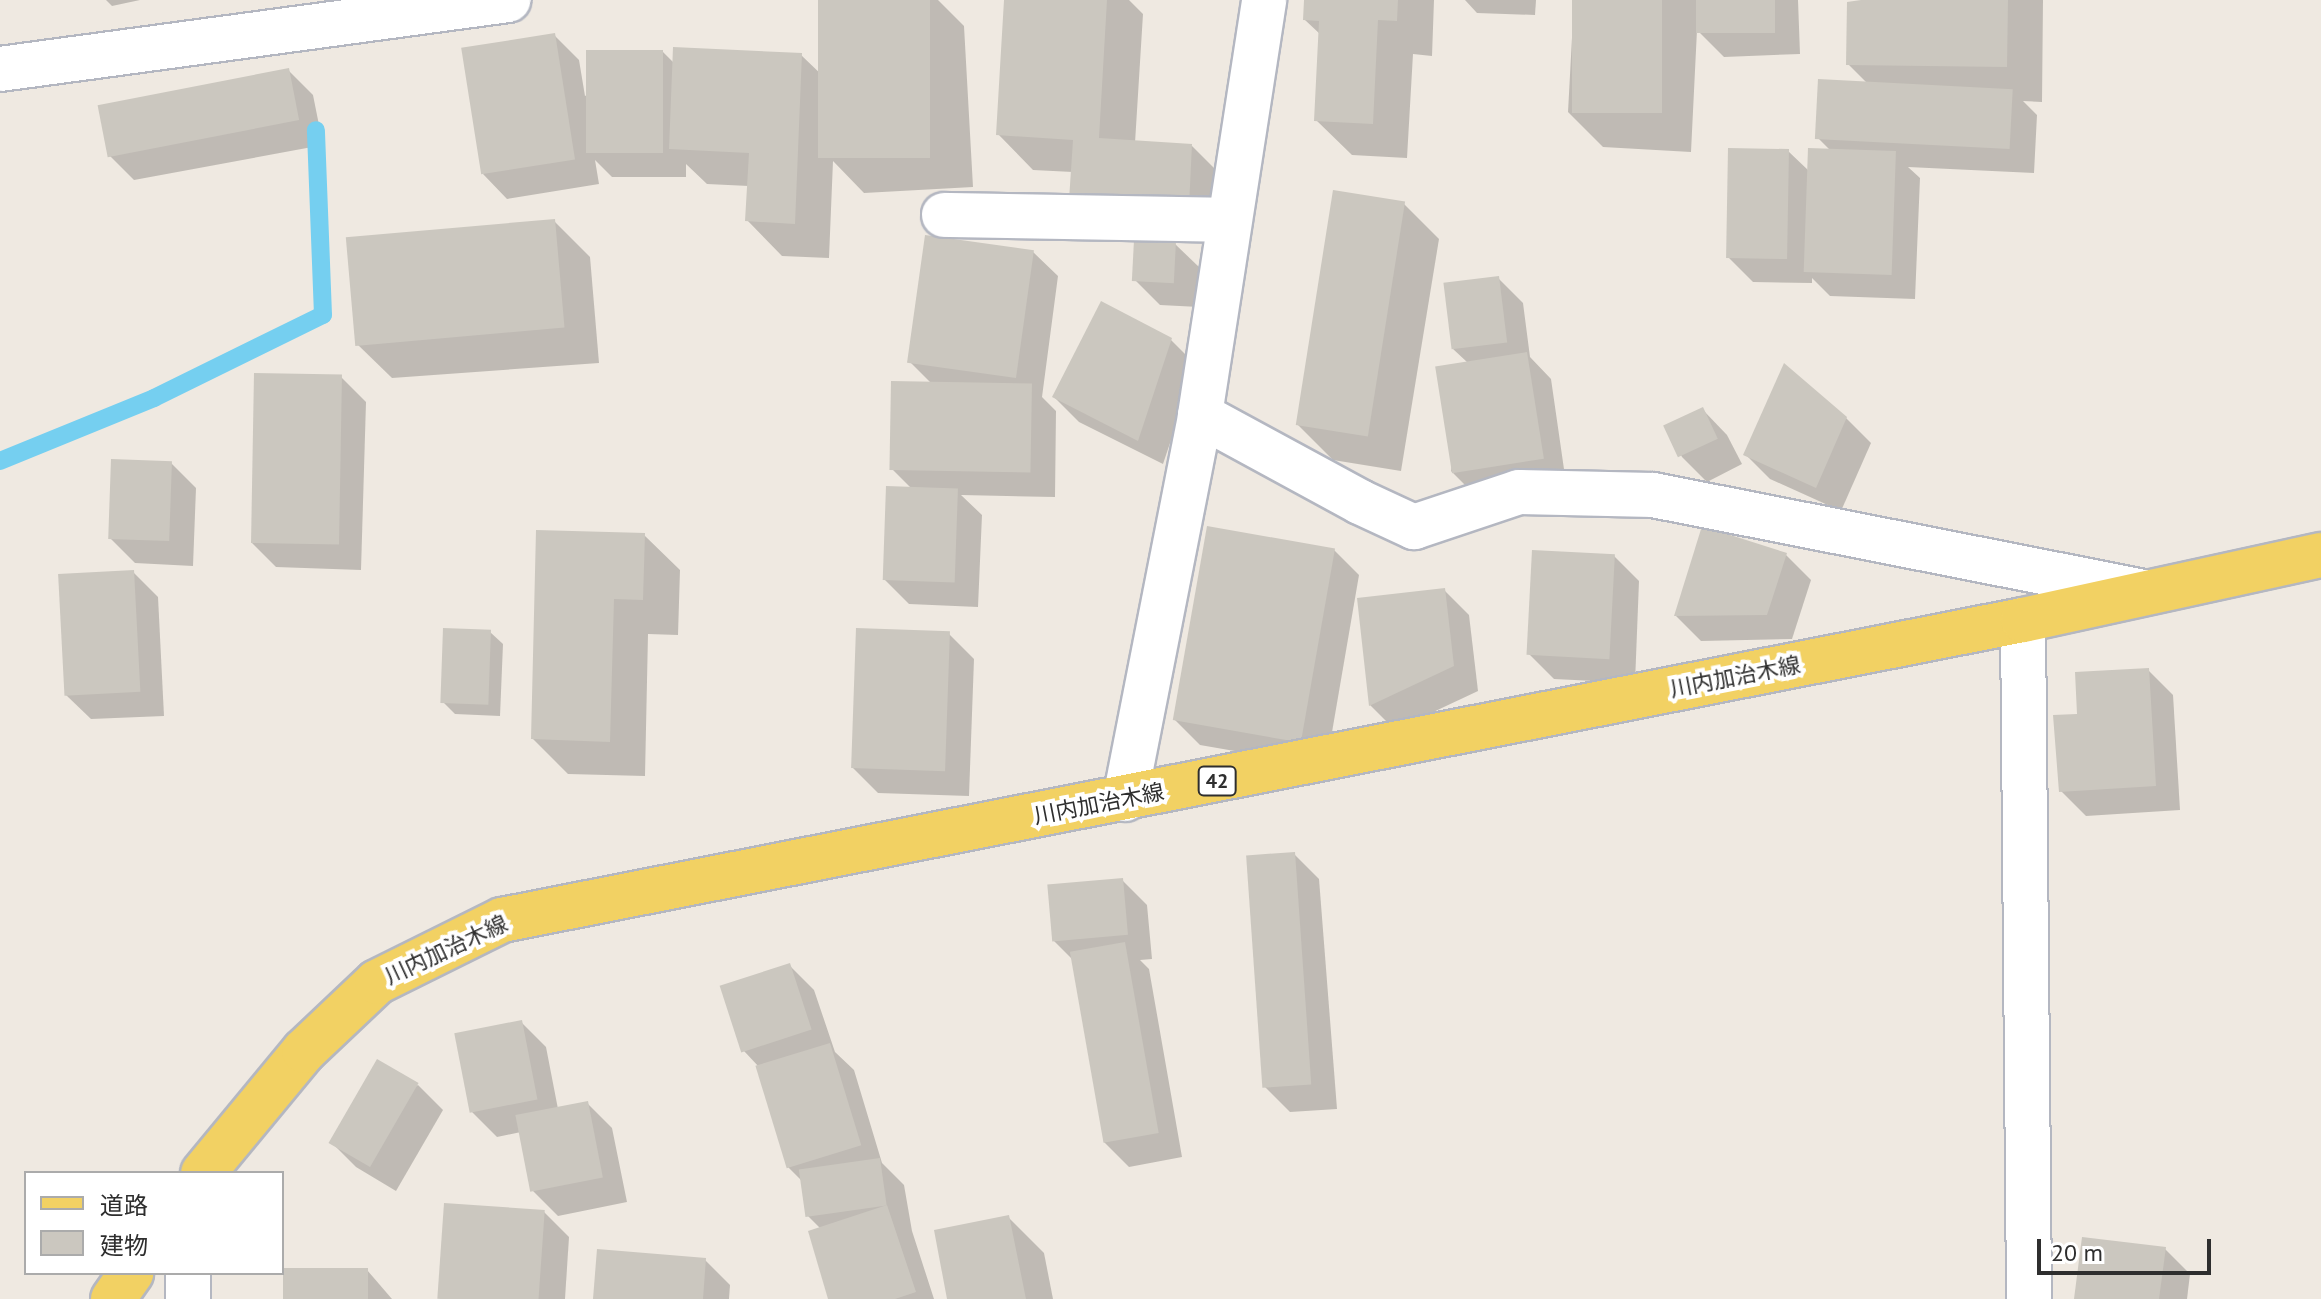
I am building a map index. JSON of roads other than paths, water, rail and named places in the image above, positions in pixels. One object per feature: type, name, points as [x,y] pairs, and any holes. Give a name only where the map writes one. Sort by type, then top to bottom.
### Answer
[{"type":"main road","name":"川内加治木線","points":[[205,1171],[304,1051],[377,982],[502,920],[2023,620],[2321,555]]},
{"type":"main road","points":[[113,1299],[130,1275]]},
{"type":"street","points":[[0,69],[508,0]]},
{"type":"street","points":[[1125,799],[1200,415],[1264,0]]},
{"type":"street","points":[[944,215],[1228,220]]},
{"type":"street","points":[[1200,415],[1414,527],[1519,492],[1653,495],[2144,592]]},
{"type":"street","points":[[2023,620],[2029,1299]]},
{"type":"street","points":[[188,1275],[188,1299]]},
{"type":"waterway","points":[[0,461],[154,398],[323,315],[316,130]]}]
